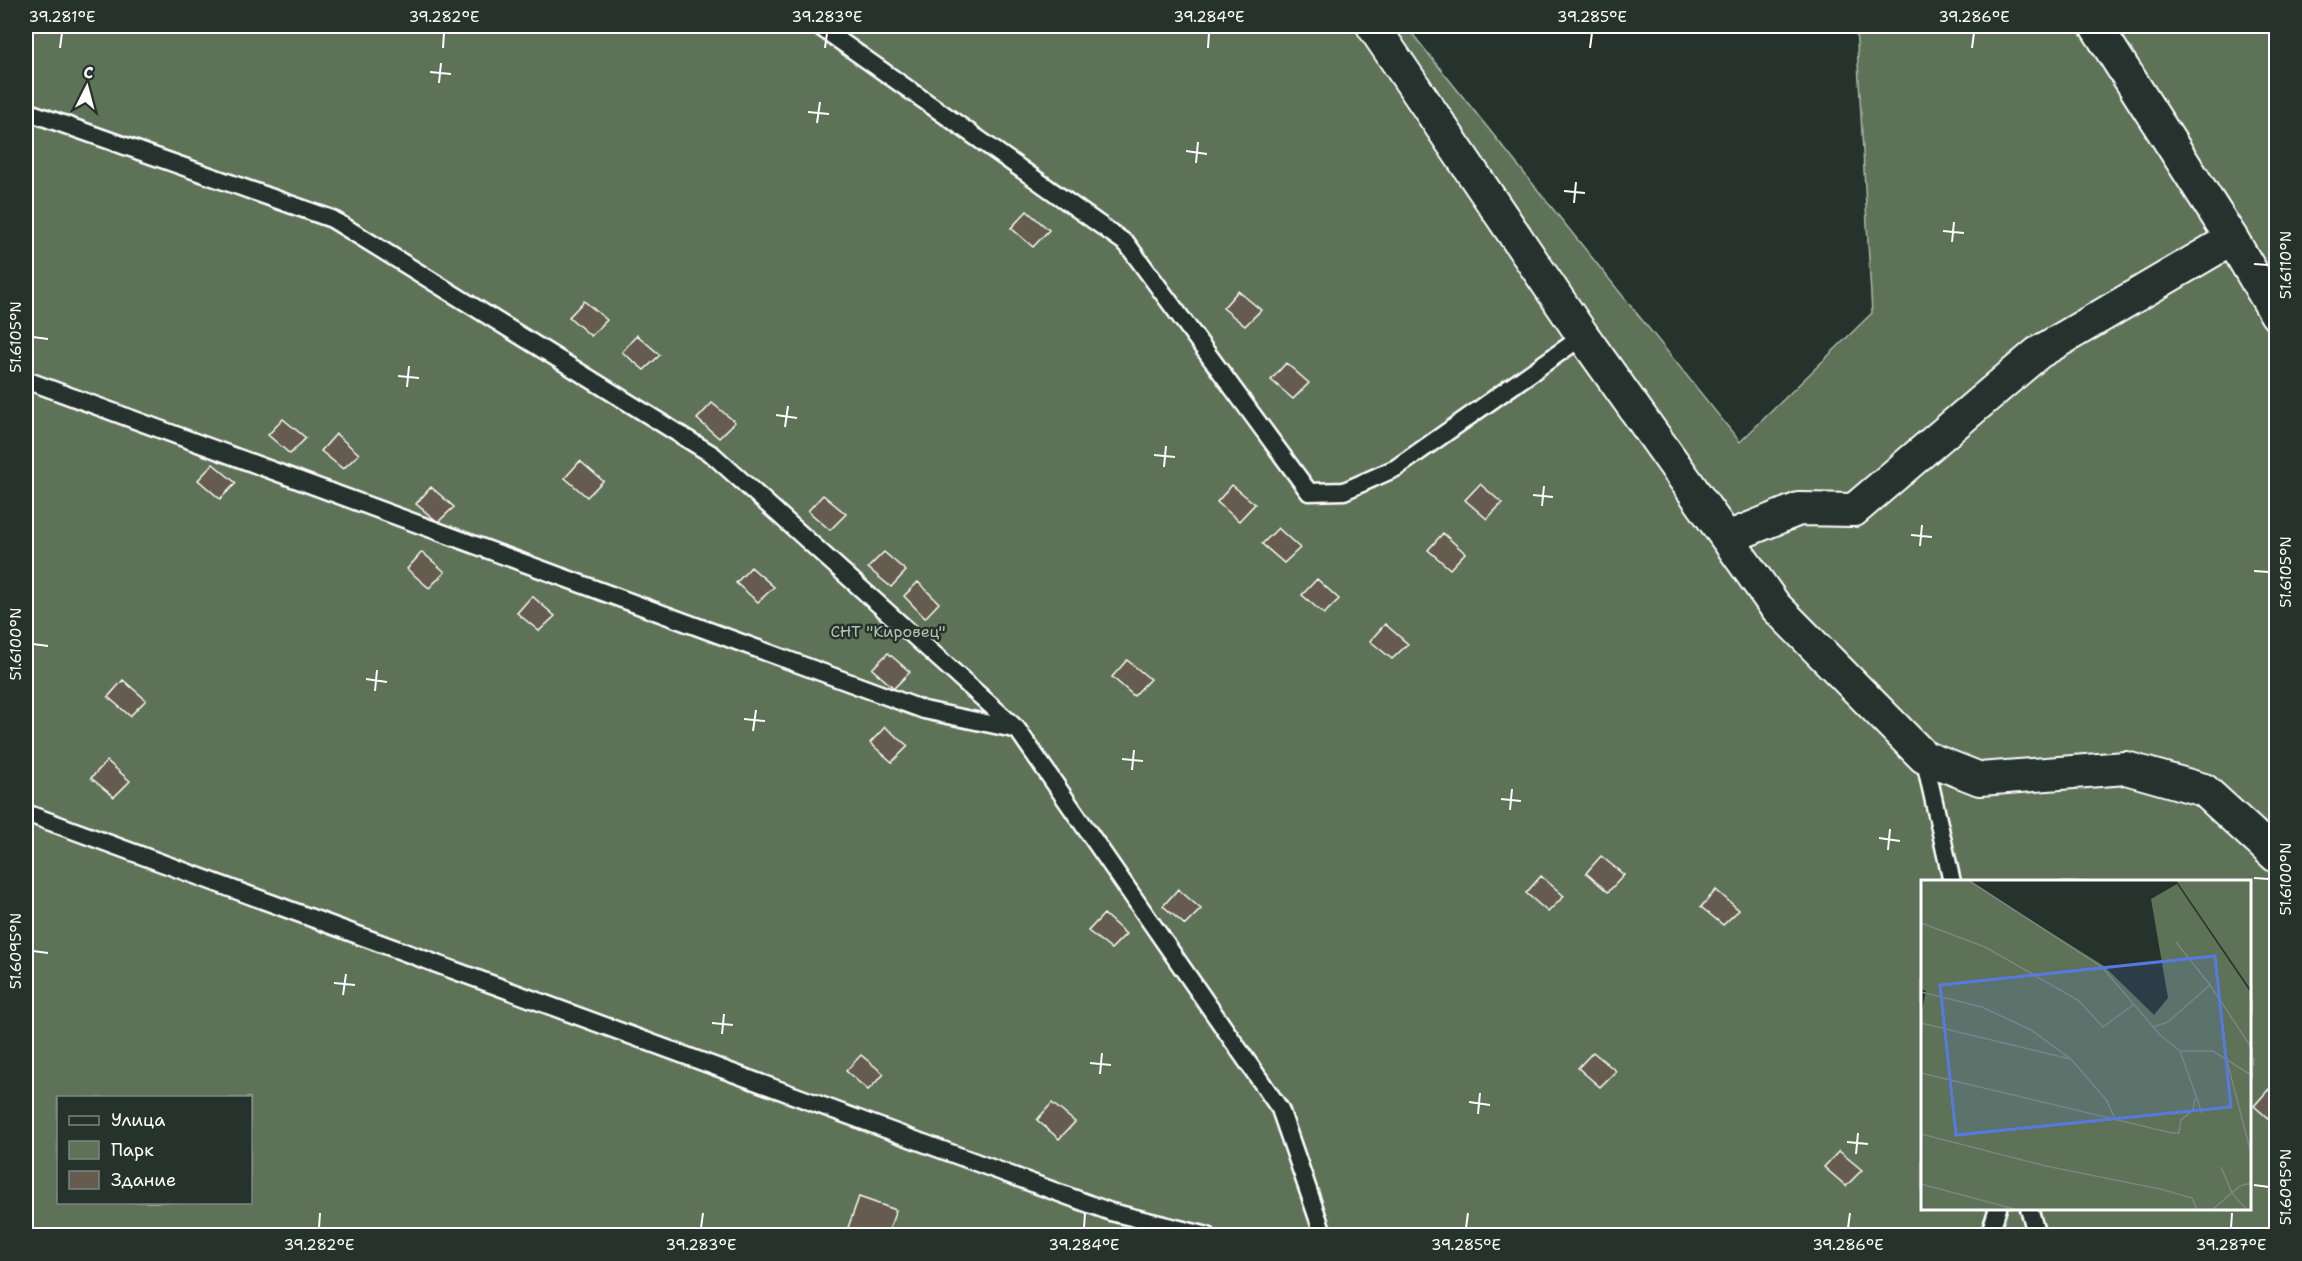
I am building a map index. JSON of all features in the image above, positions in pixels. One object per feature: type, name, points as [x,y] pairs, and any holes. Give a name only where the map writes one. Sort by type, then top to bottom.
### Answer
[{"type":"street","points":[[1373,26],[1583,336],[1775,606],[1924,757],[1980,779],[2126,768],[2192,786],[2204,790],[2277,856]]},
{"type":"street","points":[[2097,26],[2277,314]]},
{"type":"street","points":[[1727,538],[1798,509],[1854,510],[2038,353],[2232,239]]},
{"type":"lane","points":[[819,26],[1127,244],[1309,492],[1344,491],[1396,468],[1583,336]]},
{"type":"lane","points":[[26,111],[332,219],[713,455],[1017,729],[1280,1109],[1324,1236]]},
{"type":"lane","points":[[26,380],[924,710],[1017,729]]},
{"type":"lane","points":[[1924,757],[1952,880]]},
{"type":"lane","points":[[26,813],[1110,1212],[1208,1236]]},
{"type":"lane","points":[[1989,1236],[1998,1210]]},
{"type":"lane","points":[[2029,1210],[2037,1236]]},
{"type":"green space","name":"СНТ \"Кировец\"","points":[[26,26],[1406,26],[1740,442],[1872,313],[1856,26],[2276,26],[2276,1235],[26,1235]]},
{"type":"building","points":[[1027,211],[1049,230],[1033,247],[1011,228]]},
{"type":"building","points":[[1238,291],[1261,310],[1245,326],[1223,308]]},
{"type":"building","points":[[584,301],[607,320],[591,336],[569,317]]},
{"type":"building","points":[[637,335],[660,355],[644,370],[622,352]]},
{"type":"building","points":[[1286,363],[1309,383],[1293,399],[1271,380]]},
{"type":"building","points":[[712,403],[735,422],[719,438],[697,419]]},
{"type":"building","points":[[283,419],[306,438],[290,454],[268,435]]},
{"type":"building","points":[[336,434],[359,454],[343,469],[321,451]]},
{"type":"building","points":[[580,461],[603,481],[587,497],[565,478]]},
{"type":"building","points":[[213,464],[236,483],[220,499],[198,480]]},
{"type":"building","points":[[1480,484],[1502,503],[1487,519],[1465,500]]},
{"type":"building","points":[[1232,485],[1255,504],[1239,521],[1217,502]]},
{"type":"building","points":[[431,487],[454,507],[438,522],[416,504]]},
{"type":"building","points":[[823,495],[846,514],[830,530],[808,511]]},
{"type":"building","points":[[1278,528],[1300,548],[1284,563],[1262,544]]},
{"type":"building","points":[[1443,533],[1465,553],[1450,569],[1428,550]]},
{"type":"building","points":[[422,552],[445,572],[429,588],[407,569]]},
{"type":"building","points":[[884,552],[906,571],[891,587],[868,568]]},
{"type":"building","points":[[751,567],[774,587],[758,602],[736,583]]},
{"type":"building","points":[[1317,579],[1339,599],[1324,614],[1302,595]]},
{"type":"building","points":[[918,582],[939,603],[925,618],[904,596]]},
{"type":"building","points":[[532,596],[555,616],[539,631],[517,613]]},
{"type":"building","points":[[1385,624],[1408,644],[1392,659],[1370,641]]},
{"type":"building","points":[[888,653],[910,672],[894,688],[872,669]]},
{"type":"building","points":[[1127,660],[1150,679],[1134,696],[1112,677]]},
{"type":"building","points":[[123,680],[146,700],[130,716],[108,697]]},
{"type":"building","points":[[885,727],[908,746],[892,762],[870,743]]},
{"type":"building","points":[[107,761],[130,781],[114,797],[91,778]]},
{"type":"building","points":[[1601,856],[1624,875],[1608,892],[1586,873]]},
{"type":"building","points":[[1541,876],[1564,896],[1548,912],[1526,893]]},
{"type":"building","points":[[1178,889],[1201,909],[1185,925],[1163,906]]},
{"type":"building","points":[[1716,890],[1739,910],[1723,925],[1701,907]]},
{"type":"building","points":[[1104,914],[1126,934],[1111,949],[1088,931]]},
{"type":"building","points":[[1593,1052],[1616,1071],[1600,1087],[1578,1068]]},
{"type":"building","points":[[861,1055],[884,1074],[868,1090],[846,1071]]},
{"type":"building","points":[[2269,1089],[2276,1096],[2276,1125],[2254,1106]]},
{"type":"building","points":[[1052,1103],[1075,1122],[1059,1139],[1037,1120]]},
{"type":"building","points":[[1839,1151],[1862,1170],[1846,1186],[1824,1167]]},
{"type":"building","points":[[859,1197],[896,1210],[887,1236],[845,1236]]}]
